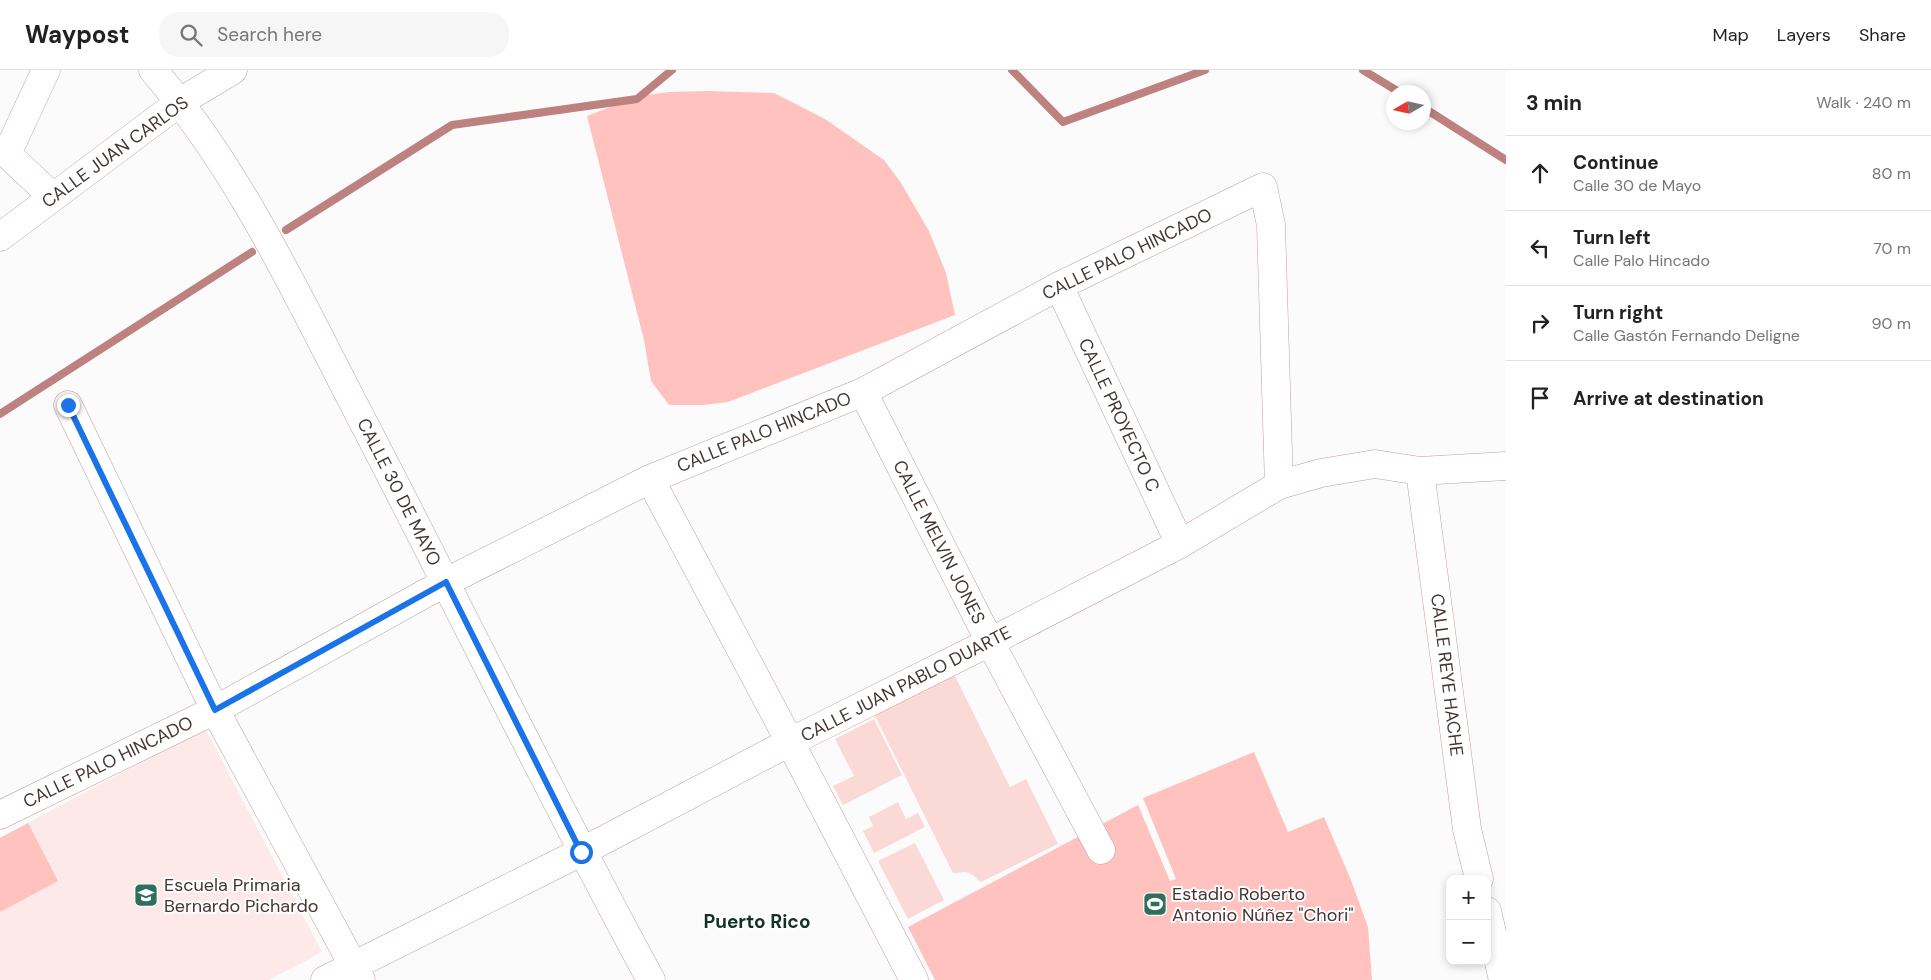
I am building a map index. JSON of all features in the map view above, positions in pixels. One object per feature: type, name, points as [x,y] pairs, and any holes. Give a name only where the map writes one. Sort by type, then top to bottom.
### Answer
[{"type":"street","points":[[46,70],[3,153],[53,197]]},
{"type":"street","name":"CALLE 30 DE MAYO","points":[[153,70],[180,102],[258,219],[446,582],[581,852],[651,980]]},
{"type":"street","name":"CALLE JUAN CARLOS","points":[[0,237],[180,102],[233,70]]},
{"type":"street","name":"CALLE PALO HINCADO","points":[[0,815],[215,710],[446,582],[650,479],[863,392],[1059,286],[1264,187],[1271,225],[1279,485]]},
{"type":"street","name":"CALLE PROYECTO C","points":[[1059,286],[1180,544]]},
{"type":"street","name":"CALLE MELVIN JONES","points":[[863,392],[990,642],[1101,850]]},
{"type":"street","points":[[68,405],[215,710],[357,973]]},
{"type":"street","name":"CALLE JUAN PABLO DUARTE","points":[[325,980],[357,973],[790,742],[1180,544],[1279,485],[1321,473],[1375,464],[1420,471],[1506,466]]},
{"type":"street","name":"CALLE REYE HACHE","points":[[1420,471],[1467,829],[1478,875]]},
{"type":"street","points":[[650,479],[914,980]]},
{"type":"street","points":[[1489,920],[1503,980]]},
{"type":"shaded area","points":[[669,92],[774,93],[825,119],[884,160],[901,183],[929,231],[946,273],[955,315],[728,402],[704,405],[669,405],[651,381],[644,340],[587,116],[638,96]]},
{"type":"shaded area","name":"Escuela Primaria Bernardo Pichardo","points":[[205,728],[322,952],[269,980],[0,980],[0,838]]},
{"type":"shaded area","name":"Estadio Roberto Antonio Núñez \"Chori\"","points":[[1254,752],[1288,832],[1324,817],[1351,880],[1368,927],[1372,980],[935,980],[908,927],[1138,805],[1170,881],[1176,879],[1143,798]]},
{"type":"shaded area","points":[[28,823],[58,881],[0,912],[0,838]]},
{"type":"building","points":[[949,664],[1010,787],[1026,779],[1058,844],[981,882],[966,872],[953,873],[869,704]]},
{"type":"building","points":[[874,719],[902,775],[843,805],[833,786],[854,776],[835,739]]},
{"type":"building","points":[[898,802],[906,819],[918,813],[925,827],[874,853],[863,831],[873,826],[869,817]]},
{"type":"building","points":[[915,843],[944,900],[908,919],[878,861]]},
{"type":"waterway","points":[[286,230],[452,125],[637,99],[672,70]]},
{"type":"waterway","points":[[1012,70],[1063,122],[1205,70]]},
{"type":"waterway","points":[[1363,70],[1388,85]]},
{"type":"waterway","points":[[1431,112],[1506,160]]},
{"type":"waterway","points":[[0,414],[252,252]]},
{"type":"place","name":"Escuela Primaria Bernardo Pichardo","points":[[146,895]]},
{"type":"place","name":"Estadio Roberto Antonio Núñez \"Chori\"","points":[[1155,904]]},
{"type":"district","name":"Puerto Rico","points":[[757,921]]},
{"type":"route","points":[[68,405],[215,710],[446,582],[581,852]]}]
